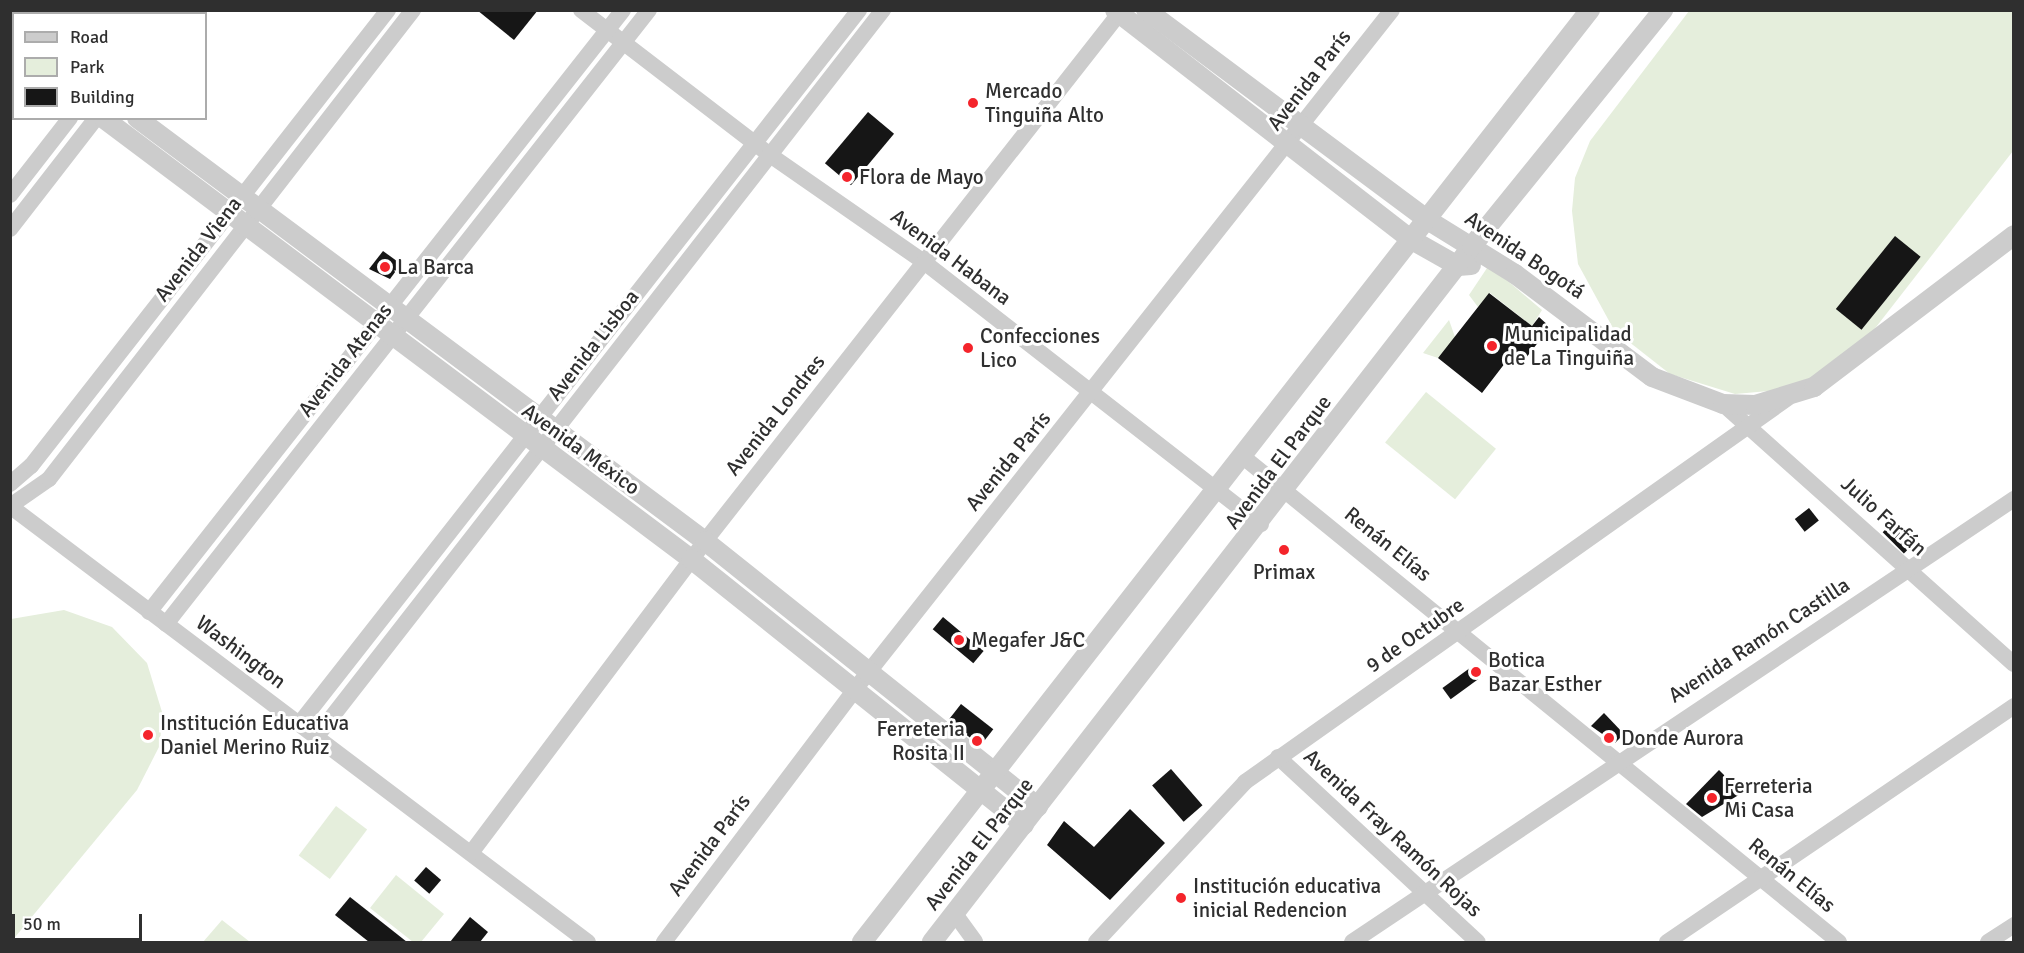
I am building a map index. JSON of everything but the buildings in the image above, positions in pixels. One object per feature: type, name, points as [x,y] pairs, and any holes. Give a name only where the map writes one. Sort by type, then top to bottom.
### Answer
[{"type":"street","name":"Avenida Viena","points":[[11,506],[49,479],[388,10]]},
{"type":"street","name":"Avenida Viena","points":[[250,202],[413,10]]},
{"type":"street","name":"Avenida Habana","points":[[581,10],[755,144],[924,262],[1261,524]]},
{"type":"street","name":"Avenida Atenas","points":[[149,612],[623,10]]},
{"type":"street","name":"Avenida Atenas","points":[[166,624],[649,10]]},
{"type":"street","name":"Avenida Lisboa","points":[[300,723],[859,10]]},
{"type":"street","name":"Avenida Lisboa","points":[[317,736],[883,10]]},
{"type":"street","name":"Avenida Bogotá","points":[[1146,10],[1294,134],[1407,236],[1458,266]]},
{"type":"street","name":"Avenida París","points":[[664,942],[870,670],[1392,10]]},
{"type":"street","name":"Avenida El Parque","points":[[862,942],[994,770],[1242,456],[1407,236],[1426,219],[1590,10]]},
{"type":"street","name":"Avenida El Parque","points":[[932,942],[1261,524],[1472,246],[1663,10]]},
{"type":"street","name":"Avenida Bogotá","points":[[1119,12],[1294,134],[1498,263],[1652,377],[1722,404],[1789,398],[1853,360],[2013,235]]},
{"type":"street","name":"Avenida Londres","points":[[471,852],[691,559],[1119,12]]},
{"type":"street","points":[[10,195],[68,120]]},
{"type":"street","points":[[10,229],[94,120]]},
{"type":"street","name":"Avenida México","points":[[106,120],[540,450],[691,559],[856,688],[1024,825]]},
{"type":"street","name":"Avenida México","points":[[140,120],[390,304],[538,418],[705,541],[870,670],[1038,807]]},
{"type":"street","name":"Avenida Viena","points":[[10,484],[31,465],[237,219]]},
{"type":"street","points":[[1458,266],[1498,263]]},
{"type":"street","name":"9 de Octubre","points":[[1096,942],[1245,782],[1789,398]]},
{"type":"street","name":"Julio Farfán","points":[[1722,404],[1909,568],[2013,664]]},
{"type":"street","name":"Renán Elías","points":[[1242,456],[1462,631],[1759,879],[1839,942]]},
{"type":"street","name":"Avenida Ramón Castilla","points":[[1352,942],[1619,760],[2013,499]]},
{"type":"street","name":"Washington","points":[[11,506],[588,942]]},
{"type":"street","points":[[1667,942],[2013,706]]},
{"type":"street","name":"Avenida Fray Ramón Rojas","points":[[1278,757],[1478,942]]},
{"type":"street","points":[[955,914],[975,942]]},
{"type":"street","points":[[1988,942],[2013,925]]},
{"type":"green space","points":[[1689,11],[2013,11],[2013,151],[1873,331],[1810,380],[1781,390],[1735,394],[1670,374],[1614,330],[1578,264],[1572,211],[1575,178],[1590,141]]},
{"type":"green space","points":[[1489,265],[1542,310],[1532,326],[1490,293],[1478,307],[1469,295]]},
{"type":"green space","points":[[1449,320],[1455,337],[1438,358],[1423,353]]},
{"type":"green space","points":[[1426,392],[1496,449],[1455,499],[1385,443]]},
{"type":"green space","points":[[64,610],[112,627],[147,663],[162,712],[160,745],[137,790],[11,942],[11,619]]},
{"type":"green space","points":[[336,806],[367,829],[330,879],[299,856]]},
{"type":"green space","points":[[396,875],[444,914],[421,942],[413,942],[370,908]]},
{"type":"green space","points":[[222,920],[250,942],[203,942]]},
{"type":"place","name":"Mercado Tinguiña Alto","points":[[973,103]]},
{"type":"place","name":"Flora de Mayo","points":[[847,177]]},
{"type":"place","name":"La Barca","points":[[385,267]]},
{"type":"place","name":"Municipalidad de La Tinguiña","points":[[1492,346]]},
{"type":"place","name":"Confecciones Lico","points":[[968,348]]},
{"type":"place","name":"Primax","points":[[1284,550]]},
{"type":"place","name":"Megafer J&C","points":[[959,640]]},
{"type":"place","name":"Botica Bazar Esther","points":[[1476,672]]},
{"type":"place","name":"Institución Educativa Daniel Merino Ruiz","points":[[148,735]]},
{"type":"place","name":"Donde Aurora","points":[[1609,738]]},
{"type":"place","name":"Ferreteria Rosita II","points":[[977,741]]},
{"type":"place","name":"Ferreteria Mi Casa","points":[[1712,798]]},
{"type":"place","name":"Institución educativa inicial Redencion","points":[[1181,898]]}]
